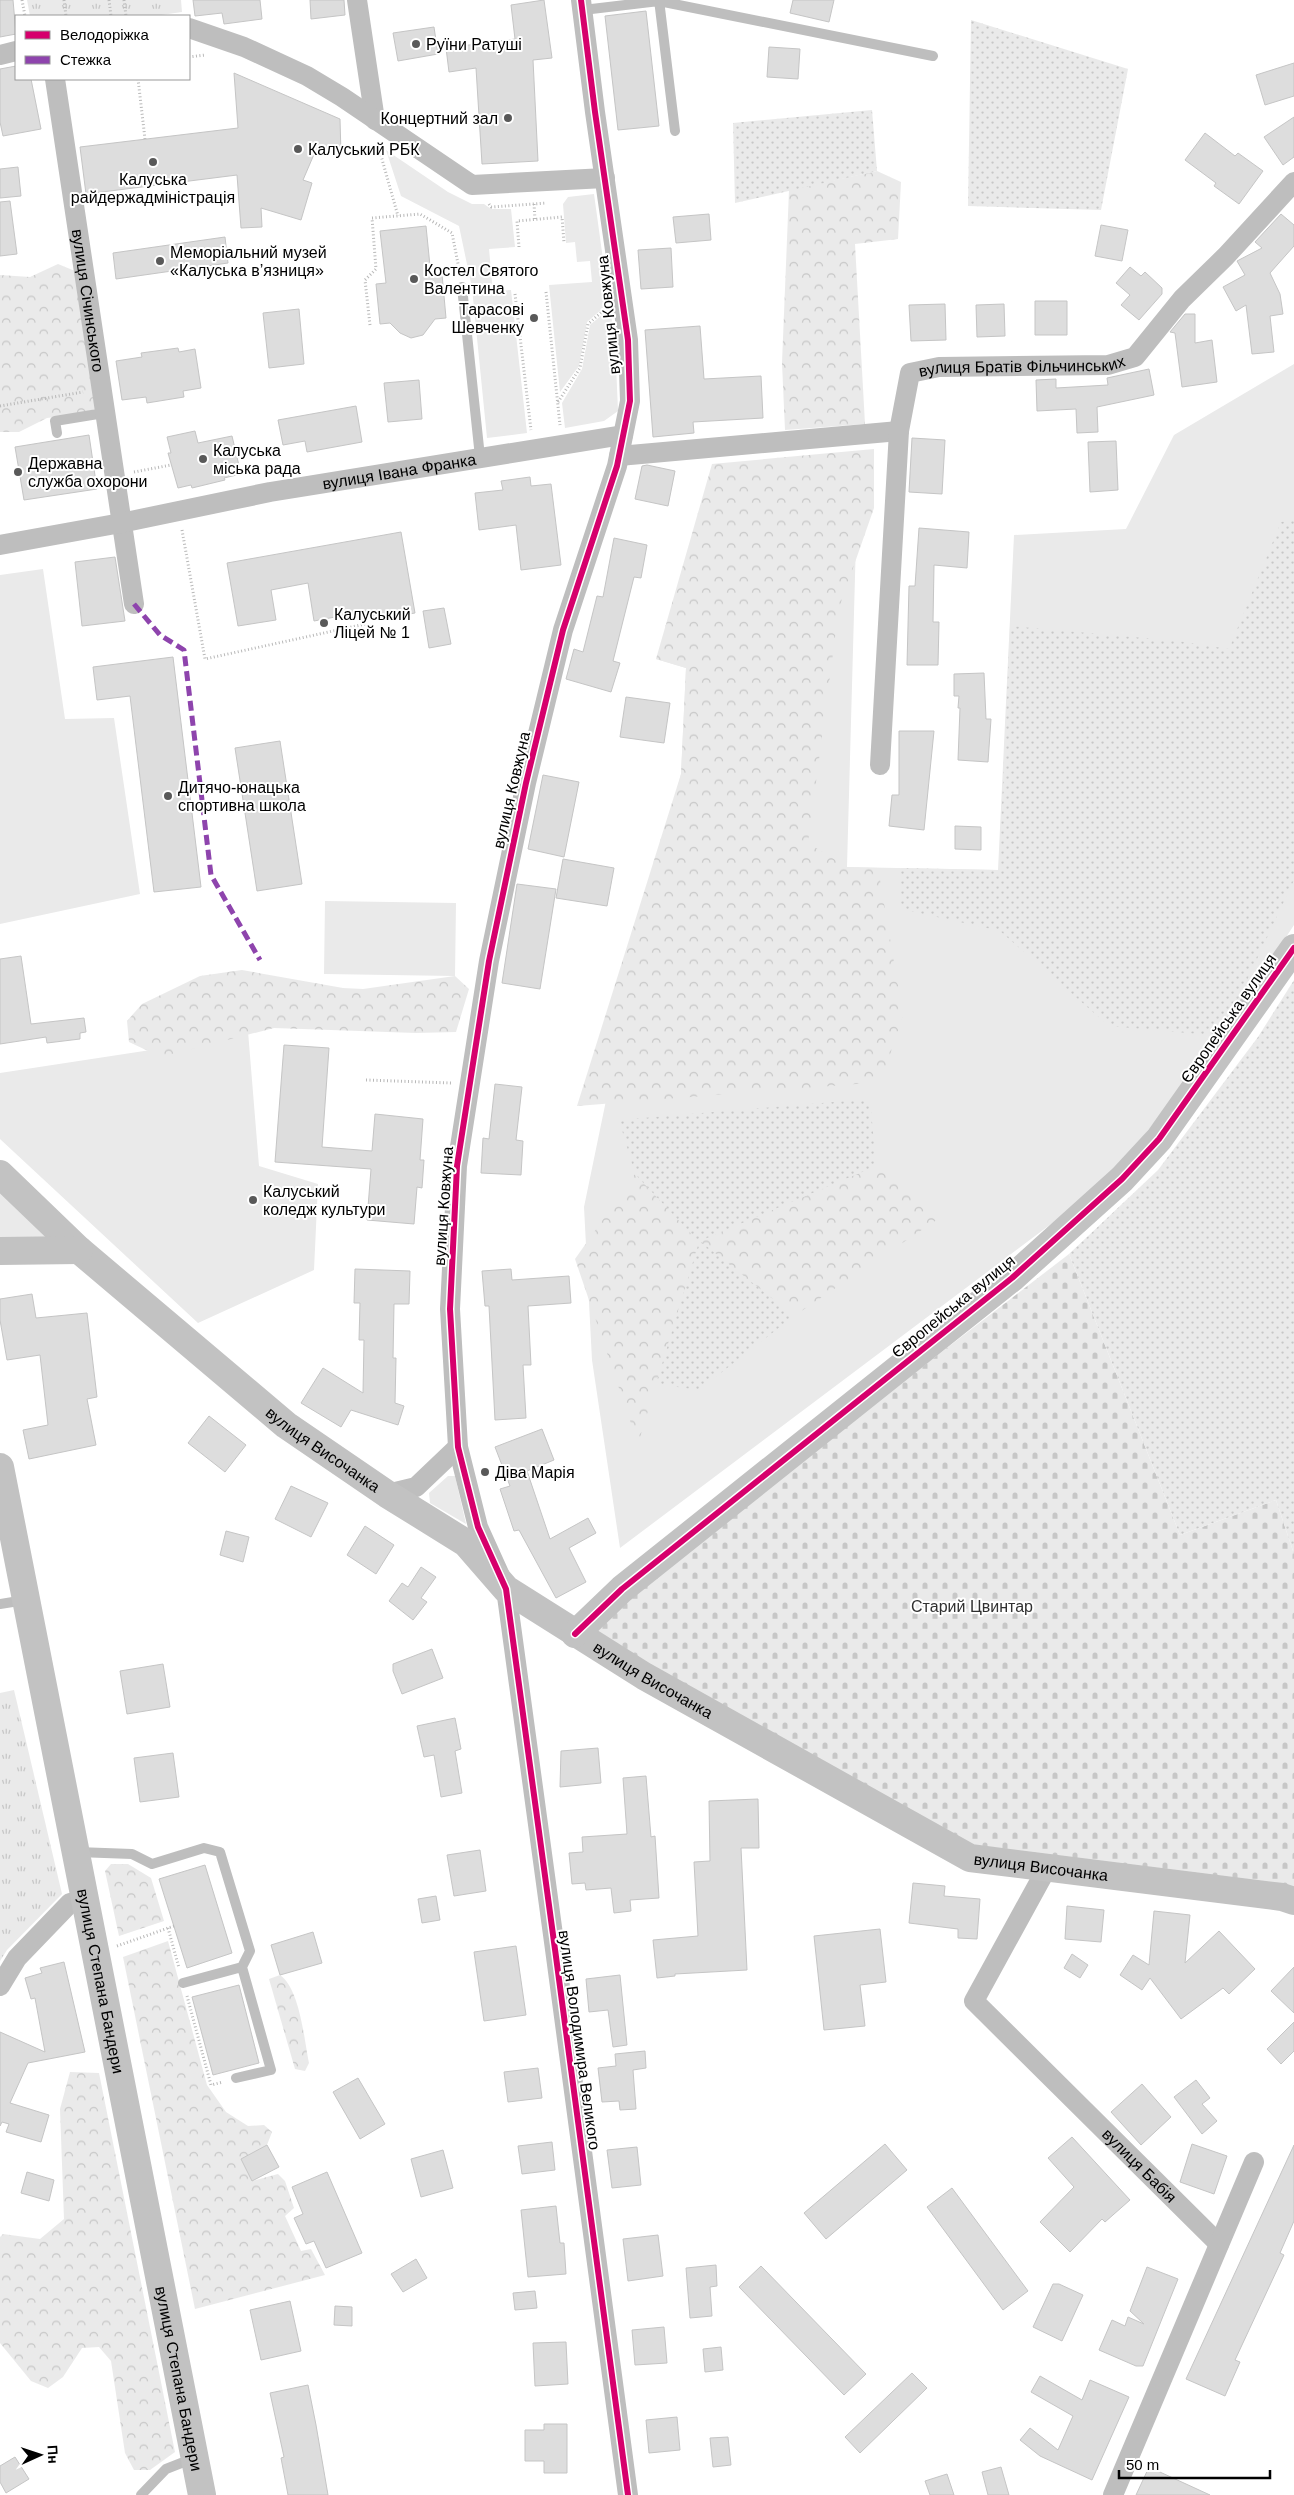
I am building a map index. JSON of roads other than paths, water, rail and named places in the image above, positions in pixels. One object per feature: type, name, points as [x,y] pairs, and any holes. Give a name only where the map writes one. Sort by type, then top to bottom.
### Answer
[{"type":"street","points":[[357,0],[375,129]]},
{"type":"street","name":"вулиця Ковжуна","points":[[506,1589],[478,1527],[458,1447],[450,1309],[457,1166],[489,961],[526,783],[563,630],[619,456],[630,401],[628,340],[582,5]]},
{"type":"street","points":[[190,28],[244,47],[307,76],[375,129],[472,185],[605,178]]},
{"type":"street","points":[[0,55],[15,51]]},
{"type":"street","name":"вулиця Січинського","points":[[55,80],[134,604]]},
{"type":"street","name":"вулиця Братів Фільчинських","points":[[880,765],[899,431],[910,373],[940,367],[1108,366],[1134,356],[1182,299],[1226,256],[1294,182]]},
{"type":"street","points":[[619,456],[899,431]]},
{"type":"street","name":"вулиця Івана Франка","points":[[0,545],[122,523],[270,492],[623,435]]},
{"type":"street","name":"Європейська вулиця","points":[[575,1634],[622,1589],[1012,1278],[1122,1179],[1159,1139],[1294,948]]},
{"type":"street","name":"вулиця Височанка","points":[[0,1174],[80,1250],[286,1425],[387,1494],[466,1543],[506,1589],[644,1676],[970,1858],[1290,1896]]},
{"type":"street","points":[[0,1252],[80,1250]]},
{"type":"street","points":[[387,1494],[416,1487],[458,1447]]},
{"type":"street","name":"вулиця Степана Бандери","points":[[2,1484],[202,2495]]},
{"type":"street","name":"вулиця Володимира Великого","points":[[506,1589],[560,2002],[602,2290],[628,2495]]},
{"type":"street","name":"вулиця Бабія","points":[[1048,1868],[974,2001],[1219,2244]]},
{"type":"street","points":[[0,1986],[17,1958],[70,1903],[84,1900]]},
{"type":"street","points":[[1113,2495],[1254,2162]]},
{"type":"lane","points":[[582,5],[659,1],[933,56]]},
{"type":"lane","points":[[659,1],[675,131]]},
{"type":"lane","points":[[462,287],[480,457]]},
{"type":"lane","points":[[57,433],[55,421],[104,413]]},
{"type":"lane","points":[[0,1604],[26,1599]]},
{"type":"lane","points":[[76,1852],[132,1854],[152,1864],[204,1848],[220,1852],[250,1950],[242,1967],[271,2070],[236,2078]]},
{"type":"lane","points":[[183,1983],[242,1967]]},
{"type":"lane","points":[[141,2495],[166,2469],[195,2458]]},
{"type":"place","name":"Руїни Ратуші","points":[[416,44]]},
{"type":"place","name":"Концертний зал","points":[[508,118]]},
{"type":"place","name":"Калуський РБК","points":[[298,149]]},
{"type":"place","name":"Калуська райдержадміністрація","points":[[153,162]]},
{"type":"place","name":"Меморіальний музей «Калуська в’язниця»","points":[[160,261]]},
{"type":"place","name":"Костел Святого Валентина","points":[[414,279]]},
{"type":"place","name":"Тарасові Шевченку","points":[[534,318]]},
{"type":"place","name":"Калуська міська рада","points":[[203,459]]},
{"type":"place","name":"Державна служба охорони","points":[[18,472]]},
{"type":"place","name":"Калуський Ліцей № 1","points":[[324,623]]},
{"type":"place","name":"Дитячо-юнацька спортивна школа","points":[[168,796]]},
{"type":"place","name":"Калуський коледж культури","points":[[253,1200]]},
{"type":"place","name":"Діва Марія","points":[[485,1472]]},
{"type":"park label","name":"Старий Цвинтар","points":[[972,1606]]}]
